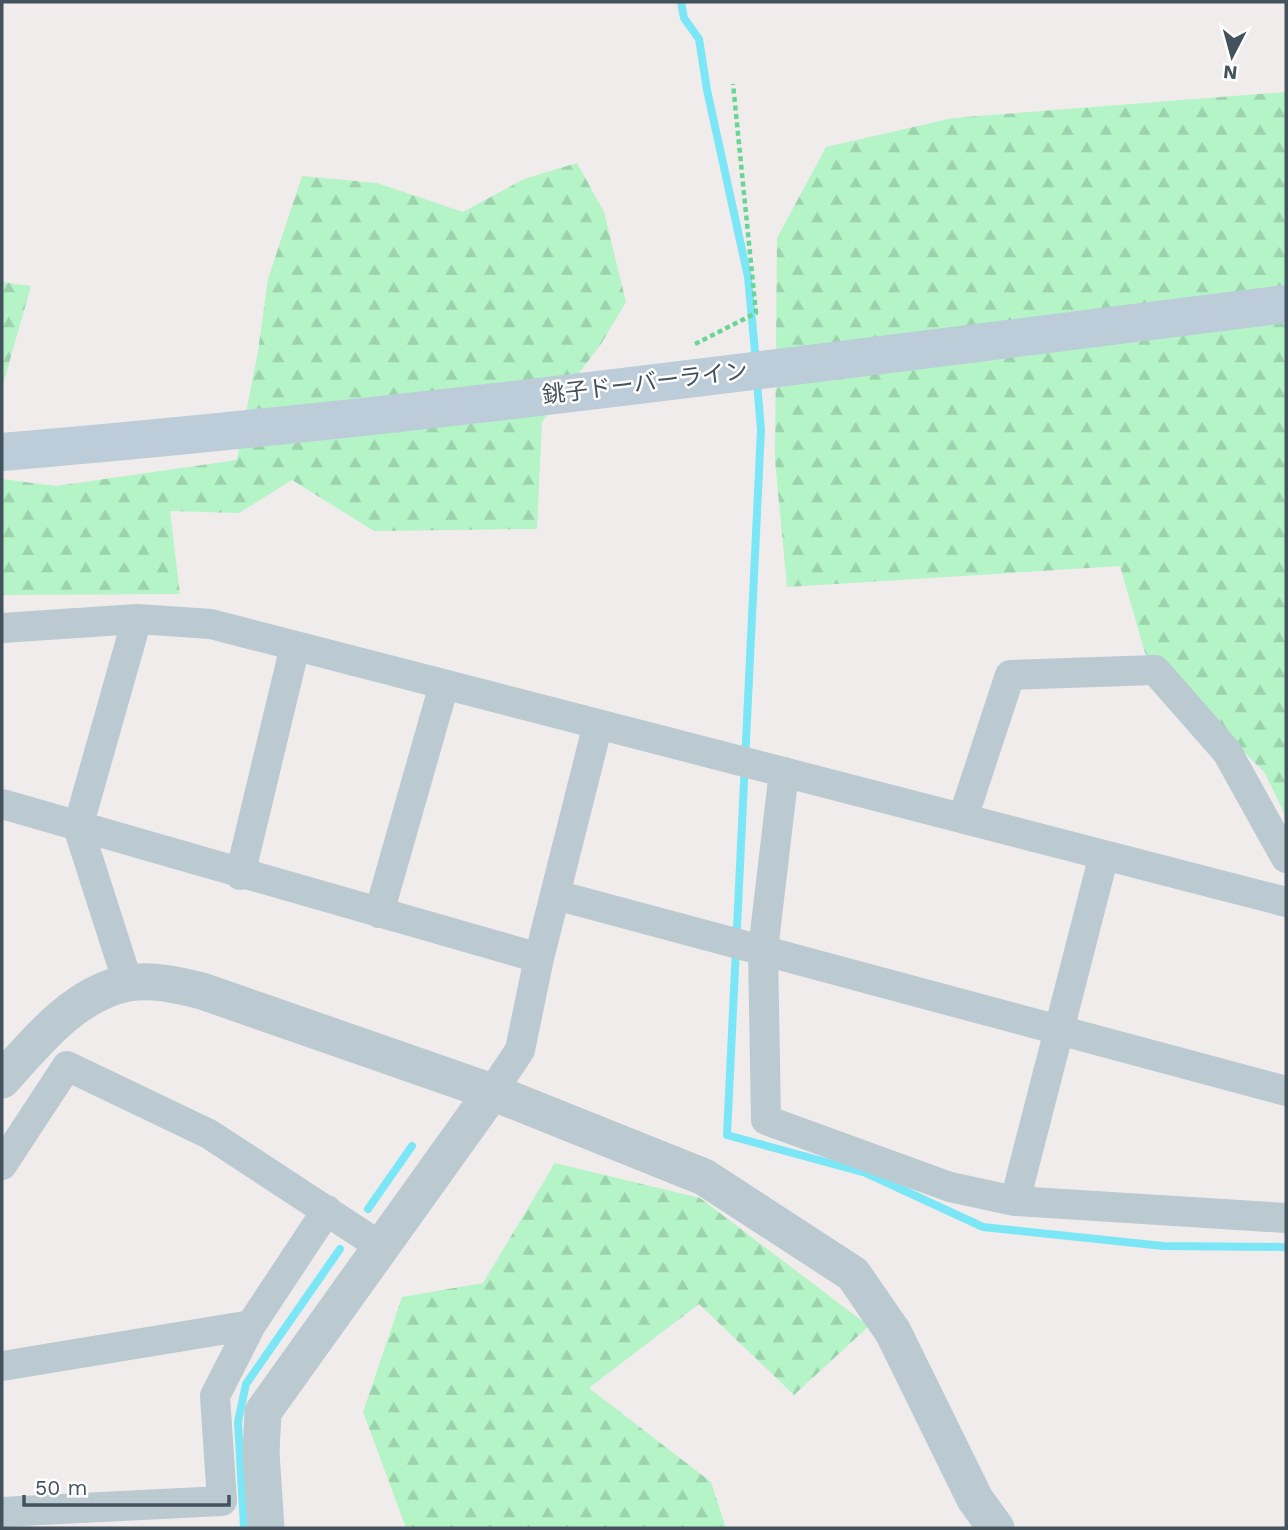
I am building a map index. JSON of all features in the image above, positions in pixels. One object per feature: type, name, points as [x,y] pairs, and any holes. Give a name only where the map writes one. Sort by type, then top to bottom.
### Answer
[{"type":"main road","name":"銚子ドーバーライン","points":[[2,452],[159,439],[580,391],[1286,304]]},
{"type":"street","points":[[2,628],[137,619],[211,625],[1286,902]]},
{"type":"street","points":[[128,983],[78,827],[137,619]]},
{"type":"street","points":[[240,875],[295,646]]},
{"type":"street","points":[[963,818],[1010,675],[1155,670],[1227,752],[1286,858]]},
{"type":"street","points":[[379,913],[444,685]]},
{"type":"street","points":[[266,1528],[261,1453],[263,1412],[383,1248],[520,1050],[539,958],[598,724]]},
{"type":"street","points":[[784,772],[764,950],[766,1119],[950,1187],[1014,1201],[1286,1218]]},
{"type":"street","points":[[2,804],[240,875],[539,958]]},
{"type":"street","points":[[1014,1201],[1104,855]]},
{"type":"street","points":[[556,895],[1286,1091]]},
{"type":"street","points":[[2,1080],[41,1037],[86,999],[128,983],[168,983],[202,992],[492,1092],[704,1177],[853,1274],[893,1332],[975,1499],[996,1528]]},
{"type":"street","points":[[2,1165],[67,1066],[209,1134],[383,1248]]},
{"type":"street","points":[[2,1512],[222,1501],[215,1396],[251,1325],[327,1210]]},
{"type":"street","points":[[2,1366],[251,1325]]},
{"type":"path","points":[[692,345],[756,313],[733,84]]},
{"type":"green space","points":[[1286,92],[1286,817],[1265,773],[1145,653],[1120,566],[787,587],[775,460],[777,238],[826,147],[953,118]]},
{"type":"green space","points":[[577,163],[604,212],[626,302],[601,344],[542,422],[537,529],[374,531],[292,480],[239,513],[170,511],[180,594],[2,595],[2,479],[56,486],[237,460],[258,351],[268,279],[302,176],[377,183],[463,212],[524,179]]},
{"type":"green space","points":[[2,282],[31,286],[2,388]]},
{"type":"green space","points":[[555,1163],[700,1198],[869,1326],[794,1395],[699,1304],[589,1388],[711,1482],[726,1528],[406,1528],[363,1412],[402,1297],[483,1283]]},
{"type":"waterway","points":[[681,2],[684,18],[699,39],[707,90],[748,277],[756,362]]},
{"type":"waterway","points":[[757,382],[761,430],[727,1135],[866,1173],[983,1227],[1163,1246],[1286,1247]]},
{"type":"waterway","points":[[368,1209],[412,1146]]},
{"type":"waterway","points":[[244,1528],[238,1422],[246,1384],[340,1249]]}]
